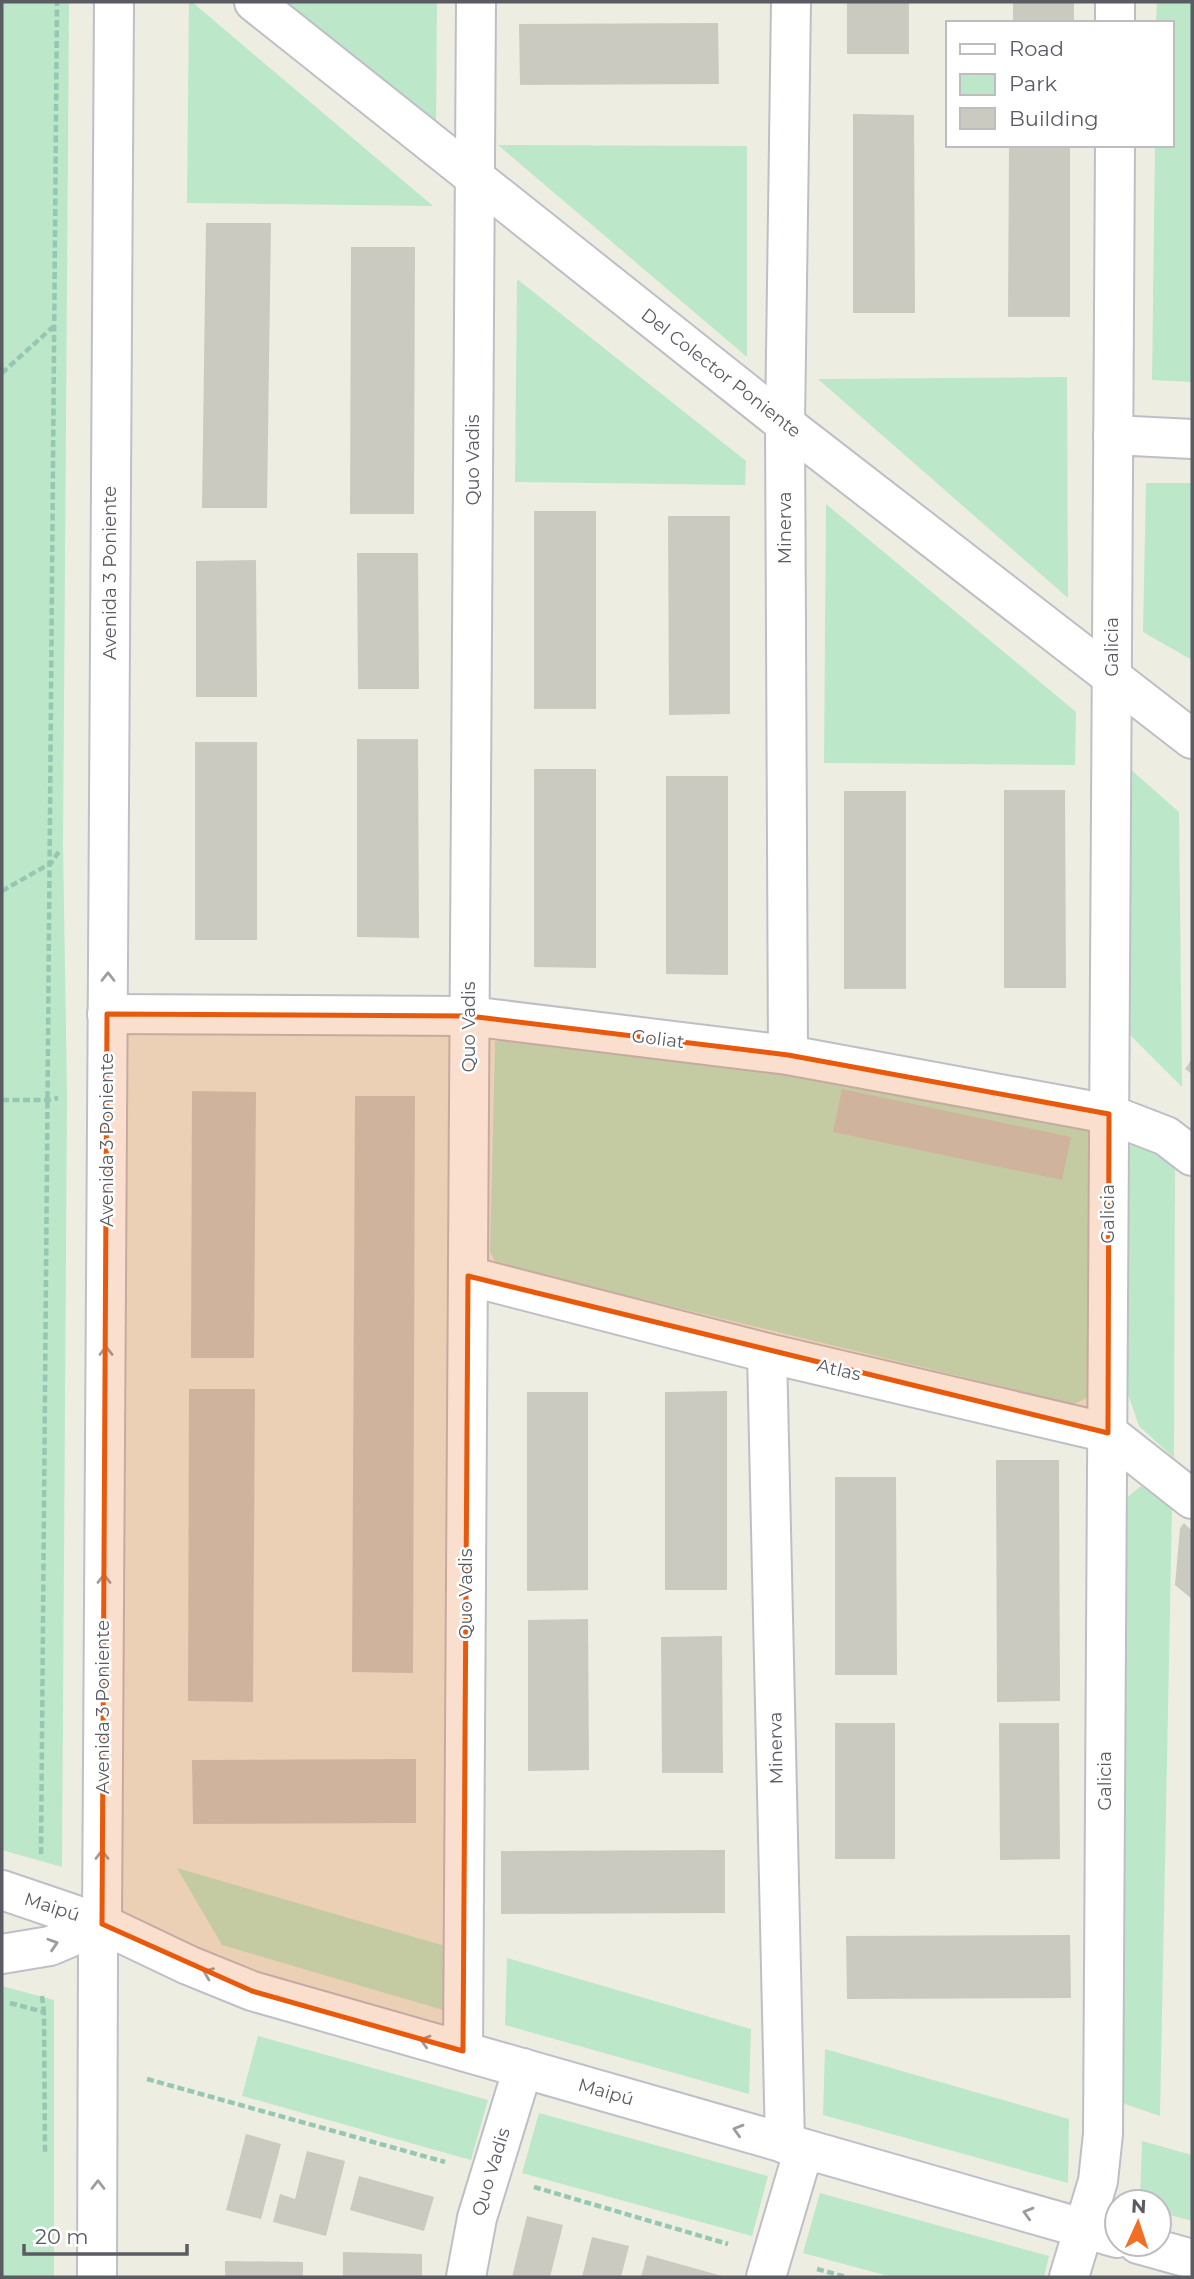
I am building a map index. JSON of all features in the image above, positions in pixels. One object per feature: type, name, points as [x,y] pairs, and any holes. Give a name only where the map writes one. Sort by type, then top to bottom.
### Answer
[{"type":"street","name":"Avenida 3 Poniente","points":[[97,2277],[98,1951],[102,1924],[114,2]]},
{"type":"street","name":"Del Colector Poniente","points":[[254,2],[785,424],[1192,739]]},
{"type":"street","name":"Quo Vadis","points":[[463,2051],[475,2]]},
{"type":"street","name":"Minerva","points":[[788,1055],[785,424],[791,2]]},
{"type":"street","points":[[1115,2],[1115,21]]},
{"type":"street","name":"Galicia","points":[[1069,2277],[1100,2233],[1098,2181],[1103,2134],[1115,147]]},
{"type":"street","points":[[1113,435],[1192,439]]},
{"type":"street","name":"Goliat","points":[[107,1014],[469,1016],[788,1055],[1109,1114],[1166,1136],[1192,1156]]},
{"type":"street","name":"Atlas","points":[[468,1276],[767,1353],[1108,1433],[1192,1499]]},
{"type":"street","name":"Minerva","points":[[766,2277],[795,2146],[767,1353]]},
{"type":"street","name":"Maipú","points":[[2,1890],[102,1924],[188,1965],[252,1991],[1100,2233]]},
{"type":"street","name":"Maipú","points":[[19,1951],[50,1946],[102,1924]]},
{"type":"street","name":"Quo Vadis","points":[[466,2277],[477,2218],[523,2068]]},
{"type":"street","points":[[1173,2254],[1192,2259]]},
{"type":"path","points":[[40,1902],[57,2]]},
{"type":"path","points":[[2,373],[54,326]]},
{"type":"path","points":[[2,891],[51,863],[72,834],[108,833]]},
{"type":"path","points":[[2,1100],[48,1100],[107,1091]]},
{"type":"path","points":[[19,1951],[44,2012],[46,2166]]},
{"type":"path","points":[[2,2001],[44,2012]]},
{"type":"highlighted area","points":[[107,1014],[469,1016],[788,1055],[1109,1114],[1108,1433],[468,1276],[463,2051],[252,1991],[102,1924]]},
{"type":"green space","points":[[2,2],[69,2],[63,845],[67,1095],[62,1867],[2,1850]]},
{"type":"green space","points":[[189,2],[192,2],[433,206],[187,203]]},
{"type":"green space","points":[[281,2],[437,2],[436,129]]},
{"type":"green space","points":[[1157,2],[1192,2],[1192,382],[1152,380],[1155,147],[1173,147],[1173,21],[1156,21]]},
{"type":"green space","points":[[498,145],[747,146],[747,357]]},
{"type":"green space","points":[[517,279],[746,461],[745,485],[515,482]]},
{"type":"green space","points":[[1067,377],[1068,598],[818,379]]},
{"type":"green space","points":[[1146,483],[1192,483],[1192,660],[1143,632]]},
{"type":"green space","points":[[826,504],[1076,712],[1075,765],[824,763]]},
{"type":"green space","points":[[1129,768],[1179,812],[1182,1087],[1130,1035]]},
{"type":"green space","points":[[515,1035],[803,1075],[1091,1127],[1100,1392],[1074,1404],[497,1264],[490,1252],[495,1042]]},
{"type":"green space","points":[[1138,1138],[1175,1159],[1174,1458],[1139,1426],[1128,1394],[1124,1152]]},
{"type":"green space","points":[[1141,1486],[1172,1508],[1160,2116],[1125,2104],[1119,2094],[1125,1499]]},
{"type":"green space","points":[[177,1868],[445,1946],[443,2010],[222,1945]]},
{"type":"green space","points":[[507,1958],[751,2029],[749,2094],[505,2025]]},
{"type":"green space","points":[[2,1986],[54,2000],[54,2277],[2,2277]]},
{"type":"green space","points":[[258,2036],[488,2100],[471,2160],[242,2096]]},
{"type":"green space","points":[[825,2049],[1069,2119],[1068,2183],[823,2115]]},
{"type":"green space","points":[[539,2113],[768,2176],[752,2236],[522,2173]]},
{"type":"green space","points":[[1142,2141],[1192,2155],[1192,2221],[1173,2216],[1173,2188],[1140,2188]]},
{"type":"green space","points":[[820,2193],[1049,2256],[1044,2277],[892,2277],[803,2253]]},
{"type":"building","points":[[847,2],[909,2],[909,54],[847,54]]},
{"type":"building","points":[[1013,2],[1074,2],[1074,21],[1013,21]]},
{"type":"building","points":[[718,23],[719,84],[520,85],[519,24]]},
{"type":"building","points":[[853,114],[914,115],[915,313],[853,313]]},
{"type":"building","points":[[1009,147],[1070,147],[1070,317],[1008,317]]},
{"type":"building","points":[[206,223],[271,223],[267,508],[202,508]]},
{"type":"building","points":[[351,247],[415,247],[414,514],[350,514]]},
{"type":"building","points":[[534,511],[596,511],[596,709],[534,709]]},
{"type":"building","points":[[668,516],[730,516],[730,714],[669,715]]},
{"type":"building","points":[[357,553],[418,553],[419,689],[358,689]]},
{"type":"building","points":[[256,560],[257,697],[196,697],[196,561]]},
{"type":"building","points":[[357,739],[418,739],[419,938],[357,937]]},
{"type":"building","points":[[195,742],[257,742],[257,940],[195,940]]},
{"type":"building","points":[[534,769],[596,769],[596,968],[534,967]]},
{"type":"building","points":[[666,776],[728,776],[728,975],[666,974]]},
{"type":"building","points":[[1004,790],[1065,790],[1066,988],[1004,988]]},
{"type":"building","points":[[844,791],[906,791],[906,989],[844,989]]},
{"type":"building","points":[[1192,1059],[1192,1074],[1185,1069]]},
{"type":"building","points":[[842,1089],[1071,1137],[1062,1180],[833,1132]]},
{"type":"building","points":[[192,1091],[256,1092],[254,1358],[191,1358]]},
{"type":"building","points":[[355,1096],[415,1096],[413,1673],[352,1672]]},
{"type":"building","points":[[189,1389],[255,1389],[253,1702],[188,1701]]},
{"type":"building","points":[[727,1391],[727,1590],[665,1590],[665,1392]]},
{"type":"building","points":[[527,1392],[588,1392],[588,1590],[527,1591]]},
{"type":"building","points":[[996,1460],[1059,1460],[1060,1701],[997,1702]]},
{"type":"building","points":[[835,1477],[896,1477],[897,1675],[835,1675]]},
{"type":"building","points":[[1184,1523],[1192,1531],[1192,1599],[1175,1585],[1180,1528]]},
{"type":"building","points":[[588,1619],[589,1770],[528,1771],[528,1620]]},
{"type":"building","points":[[722,1636],[723,1773],[662,1773],[661,1637]]},
{"type":"building","points":[[835,1723],[895,1723],[895,1859],[835,1859]]},
{"type":"building","points":[[999,1723],[1059,1723],[1060,1859],[1000,1860]]},
{"type":"building","points":[[416,1759],[416,1823],[193,1824],[192,1760]]},
{"type":"building","points":[[725,1850],[725,1913],[501,1914],[501,1851]]},
{"type":"building","points":[[1070,1935],[1071,1998],[847,1999],[846,1936]]},
{"type":"building","points":[[246,2134],[281,2144],[261,2219],[226,2210]]},
{"type":"building","points":[[307,2151],[345,2161],[326,2236],[273,2222],[280,2194],[295,2199]]},
{"type":"building","points":[[359,2176],[434,2197],[424,2231],[350,2210]]},
{"type":"building","points":[[527,2216],[563,2225],[550,2277],[512,2277]]},
{"type":"building","points":[[592,2237],[629,2246],[621,2277],[582,2277]]},
{"type":"building","points":[[343,2252],[422,2254],[422,2277],[343,2277]]},
{"type":"building","points":[[647,2255],[722,2276],[722,2277],[641,2277]]},
{"type":"building","points":[[225,2261],[303,2262],[303,2277],[225,2277]]}]
